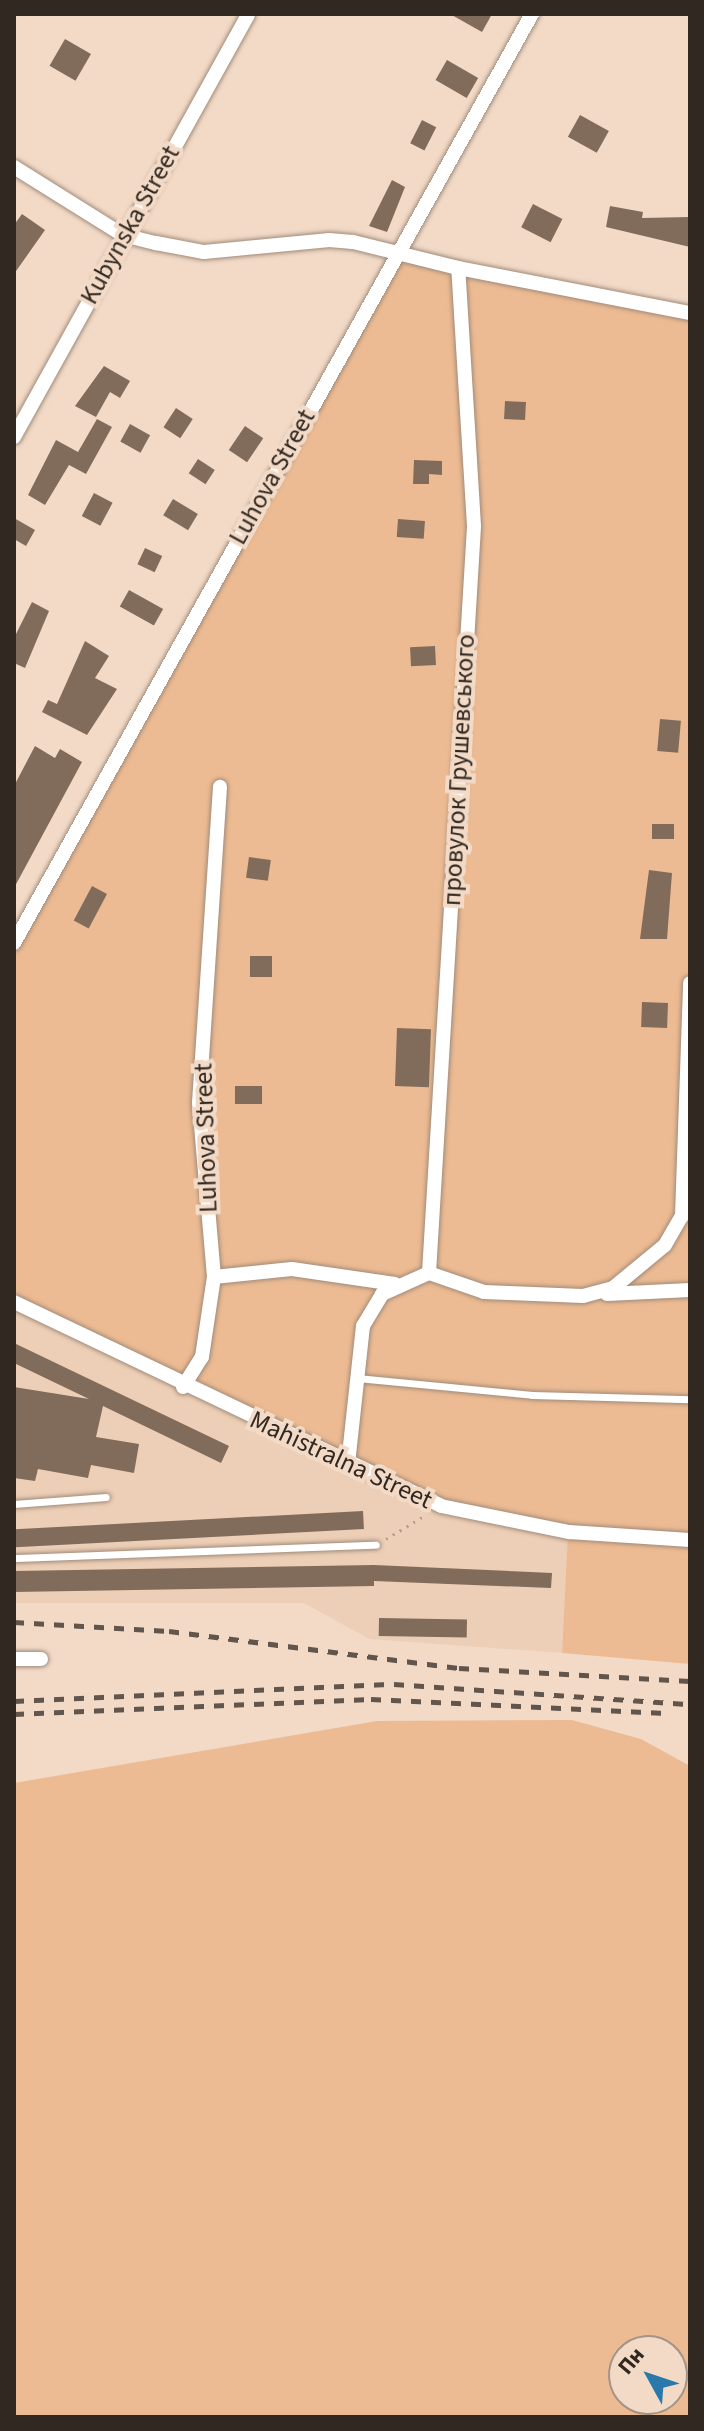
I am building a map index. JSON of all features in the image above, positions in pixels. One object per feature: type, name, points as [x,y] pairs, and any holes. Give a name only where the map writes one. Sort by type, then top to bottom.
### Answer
[{"type":"street","name":"Kubynska Street","points":[[14,437],[123,235],[248,14]]},
{"type":"street","name":"Luhova Street","points":[[14,943],[532,14]]},
{"type":"street","points":[[14,167],[123,235],[204,252],[329,240],[690,313]]},
{"type":"street","name":"провулок Грушевського","points":[[429,1273],[474,526],[458,268]]},
{"type":"street","name":"Luhova Street","points":[[183,1387],[202,1357],[214,1277],[199,1103],[220,787]]},
{"type":"street","points":[[583,1296],[613,1288],[641,1268],[665,1245],[682,1216],[690,983]]},
{"type":"street","points":[[214,1277],[292,1269],[384,1285],[403,1284]]},
{"type":"street","points":[[348,1464],[363,1326],[382,1294],[429,1273],[484,1292],[583,1296],[690,1290]]},
{"type":"street","name":"Mahistralna Street","points":[[14,1302],[183,1387],[441,1506],[569,1532],[690,1540]]},
{"type":"street","points":[[14,1659],[41,1659]]},
{"type":"lane","points":[[357,1378],[532,1395],[690,1399]]},
{"type":"lane","points":[[14,1504],[106,1497]]},
{"type":"lane","points":[[14,1558],[376,1545]]},
{"type":"path","points":[[376,1545],[441,1506]]},
{"type":"shaded area","points":[[396,254],[690,313],[690,1664],[562,1653],[568,1532],[441,1506],[14,1302],[14,943]]},
{"type":"shaded area","points":[[14,1302],[569,1532],[562,1653],[369,1639],[304,1603],[14,1603]]},
{"type":"shaded area","points":[[572,1720],[641,1739],[690,1766],[690,2417],[14,2417],[14,1783],[377,1721]]},
{"type":"building","points":[[450,14],[492,14],[482,32]]},
{"type":"building","points":[[65,39],[91,54],[75,81],[50,66]]},
{"type":"building","points":[[447,60],[478,78],[467,98],[436,80]]},
{"type":"building","points":[[580,115],[609,131],[597,153],[568,137]]},
{"type":"building","points":[[422,120],[436,127],[424,150],[410,143]]},
{"type":"building","points":[[392,180],[405,187],[387,232],[369,226]]},
{"type":"building","points":[[533,204],[562,219],[551,242],[521,227]]},
{"type":"building","points":[[610,206],[643,212],[642,218],[690,217],[690,247],[606,227]]},
{"type":"building","points":[[22,214],[45,230],[14,274],[14,225]]},
{"type":"building","points":[[104,366],[130,381],[120,398],[110,392],[96,417],[75,406]]},
{"type":"building","points":[[505,401],[526,402],[525,420],[504,419]]},
{"type":"building","points":[[176,408],[193,419],[180,438],[163,427]]},
{"type":"building","points":[[97,419],[112,427],[86,474],[69,465],[45,505],[28,495],[56,440],[78,452]]},
{"type":"building","points":[[130,424],[150,435],[140,453],[120,441]]},
{"type":"building","points":[[245,426],[263,438],[247,462],[229,450]]},
{"type":"building","points":[[198,459],[215,470],[206,484],[189,473]]},
{"type":"building","points":[[414,460],[442,461],[442,475],[429,474],[429,484],[413,484]]},
{"type":"building","points":[[94,493],[113,503],[100,526],[82,516]]},
{"type":"building","points":[[173,499],[198,514],[188,530],[163,515]]},
{"type":"building","points":[[14,518],[35,530],[26,546],[14,539]]},
{"type":"building","points":[[398,519],[425,521],[424,539],[397,537]]},
{"type":"building","points":[[145,548],[162,556],[155,572],[137,564]]},
{"type":"building","points":[[129,590],[163,609],[154,626],[120,607]]},
{"type":"building","points":[[32,602],[49,611],[25,668],[14,663],[14,638]]},
{"type":"building","points":[[85,641],[109,656],[95,678],[117,689],[87,735],[42,712],[48,700],[57,704]]},
{"type":"building","points":[[435,646],[436,665],[411,666],[410,647]]},
{"type":"building","points":[[660,719],[681,721],[678,753],[657,751]]},
{"type":"building","points":[[35,746],[55,758],[60,749],[82,762],[14,888],[14,786]]},
{"type":"building","points":[[652,824],[674,824],[674,839],[652,839]]},
{"type":"building","points":[[249,857],[271,860],[268,881],[246,878]]},
{"type":"building","points":[[649,870],[672,873],[667,939],[640,939]]},
{"type":"building","points":[[92,886],[107,894],[89,928],[74,920]]},
{"type":"building","points":[[250,956],[272,956],[272,977],[250,977]]},
{"type":"building","points":[[642,1002],[668,1003],[667,1028],[641,1027]]},
{"type":"building","points":[[397,1028],[431,1029],[429,1087],[395,1086]]},
{"type":"building","points":[[235,1086],[262,1086],[262,1104],[235,1104]]},
{"type":"building","points":[[14,1343],[229,1446],[221,1463],[103,1406],[96,1437],[139,1444],[134,1473],[91,1465],[88,1478],[38,1469],[35,1481],[14,1478],[14,1387],[89,1399],[14,1363]]},
{"type":"building","points":[[363,1511],[364,1529],[15,1547],[14,1529]]},
{"type":"building","points":[[374,1565],[552,1573],[551,1588],[374,1581],[374,1586],[14,1592],[14,1571]]},
{"type":"building","points":[[379,1618],[467,1620],[467,1638],[379,1636]]},
{"type":"railway","points":[[14,1622],[169,1631],[459,1668],[690,1681]]},
{"type":"railway","points":[[14,1701],[394,1684],[690,1704]]},
{"type":"railway","points":[[14,1714],[371,1699],[666,1713]]}]
